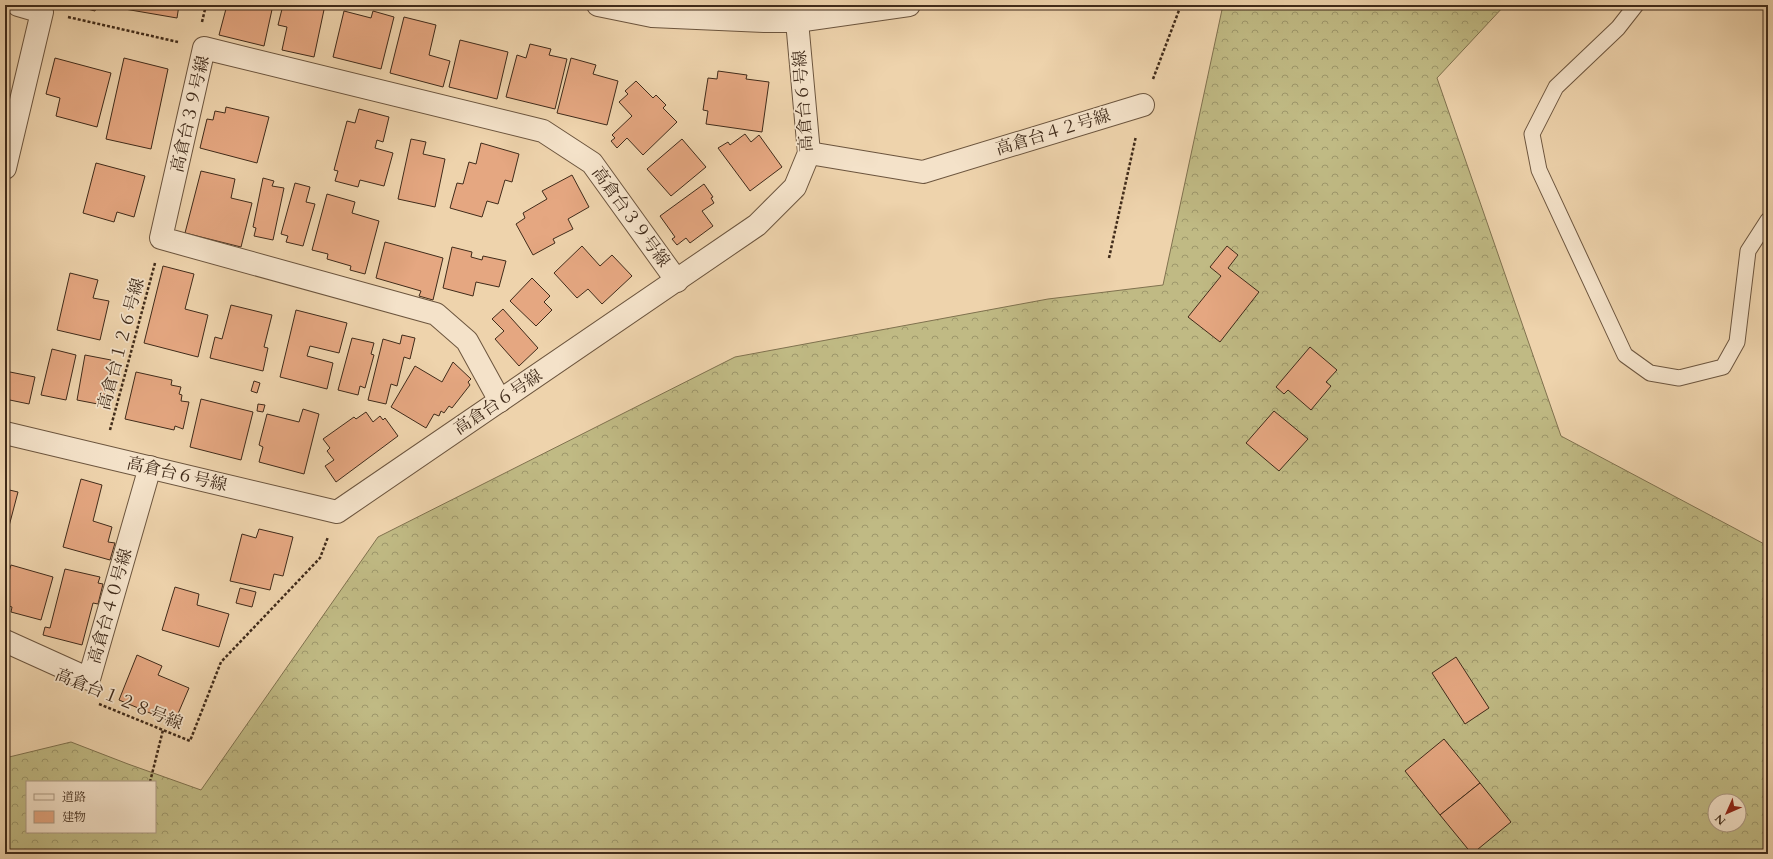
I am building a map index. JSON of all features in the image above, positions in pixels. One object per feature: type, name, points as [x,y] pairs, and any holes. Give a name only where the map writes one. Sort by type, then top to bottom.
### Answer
[{"type":"street","points":[[5,168],[42,12],[18,5]]},
{"type":"street","points":[[598,5],[652,16],[797,21],[910,5]]},
{"type":"street","name":"高倉台６号線","points":[[5,433],[337,512],[757,225],[795,187],[809,153],[797,21]]},
{"type":"street","name":"高倉台３９号線","points":[[161,238],[204,48],[543,131],[592,163],[677,280]]},
{"type":"street","name":"高倉台４２号線","points":[[809,153],[923,172],[1143,105]]},
{"type":"street","points":[[161,238],[436,314],[468,341],[500,401]]},
{"type":"street","name":"高倉台４０号線","points":[[5,641],[89,679],[150,467]]},
{"type":"lane","points":[[1636,5],[1618,28],[1556,87],[1532,134],[1539,170],[1625,355],[1650,373],[1679,378],[1723,367],[1737,342],[1748,251],[1768,220]]},
{"type":"path","points":[[1143,105],[1181,5]]},
{"type":"path","points":[[42,12],[204,48]]},
{"type":"path","name":"高倉台４２号線","points":[[1109,258],[1143,105]]},
{"type":"path","name":"高倉台１２６号線","points":[[103,456],[161,238]]},
{"type":"path","name":"高倉台１２８号線","points":[[97,703],[190,741],[221,662],[320,558],[337,512]]},
{"type":"path","points":[[150,781],[163,730]]},
{"type":"green space","points":[[1223,5],[1505,5],[1437,78],[1561,436],[1768,546],[1768,854],[5,853],[5,758],[71,742],[201,790],[378,537],[735,357],[1048,299],[1163,285]]},
{"type":"building","points":[[72,5],[97,5],[95,11]]},
{"type":"building","points":[[113,5],[179,5],[177,18],[113,7]]},
{"type":"building","points":[[227,5],[273,5],[264,46],[219,35]]},
{"type":"building","points":[[283,5],[325,5],[314,57],[282,50],[287,27],[278,25]]},
{"type":"building","points":[[344,11],[371,18],[373,11],[394,17],[381,69],[333,57]]},
{"type":"building","points":[[404,17],[436,25],[429,55],[450,61],[443,87],[390,73]]},
{"type":"building","points":[[460,40],[508,52],[497,99],[449,87]]},
{"type":"building","points":[[530,44],[551,49],[549,55],[567,59],[555,109],[506,97],[517,55],[526,58]]},
{"type":"building","points":[[55,58],[111,73],[97,127],[56,116],[60,98],[46,94]]},
{"type":"building","points":[[124,58],[168,69],[151,149],[106,139]]},
{"type":"building","points":[[571,58],[596,65],[593,74],[618,81],[607,125],[557,113]]},
{"type":"building","points":[[718,71],[747,75],[746,79],[769,82],[762,132],[706,124],[708,111],[703,110],[708,78],[717,79]]},
{"type":"building","points":[[636,81],[653,98],[656,95],[666,105],[663,108],[677,122],[643,155],[627,138],[617,148],[611,141],[615,138],[612,135],[632,116],[619,102],[628,94],[625,91]]},
{"type":"building","points":[[226,107],[269,117],[257,163],[200,148],[207,119],[213,120],[215,111],[225,113]]},
{"type":"building","points":[[359,109],[389,117],[383,142],[377,140],[375,148],[393,153],[384,186],[360,180],[358,187],[335,181],[338,171],[334,170],[347,121],[355,123]]},
{"type":"building","points":[[745,134],[751,142],[759,135],[782,167],[750,191],[718,148],[728,142],[730,145]]},
{"type":"building","points":[[411,139],[426,142],[423,154],[445,159],[435,207],[398,199]]},
{"type":"building","points":[[682,139],[706,167],[671,196],[647,169]]},
{"type":"building","points":[[481,143],[519,154],[512,182],[505,180],[498,204],[487,201],[482,217],[450,208],[457,183],[463,184],[469,162],[476,164]]},
{"type":"building","points":[[96,163],[145,176],[134,217],[117,212],[114,222],[83,213]]},
{"type":"building","points":[[201,171],[235,179],[231,198],[252,203],[241,247],[185,233]]},
{"type":"building","points":[[572,175],[589,207],[568,219],[573,229],[553,239],[555,243],[533,255],[516,224],[525,218],[523,213],[547,199],[542,191]]},
{"type":"building","points":[[263,178],[274,181],[272,186],[284,188],[273,240],[254,236],[256,228],[253,227]]},
{"type":"building","points":[[295,183],[310,187],[306,202],[315,204],[303,246],[286,242],[288,236],[281,234]]},
{"type":"building","points":[[704,184],[713,197],[711,198],[714,203],[702,211],[713,226],[690,243],[686,238],[677,245],[672,239],[675,237],[660,216]]},
{"type":"building","points":[[327,194],[355,202],[352,213],[379,221],[365,274],[350,270],[351,266],[327,259],[328,254],[312,250]]},
{"type":"building","points":[[385,242],[443,258],[433,300],[419,296],[421,291],[376,278]]},
{"type":"building","points":[[582,246],[600,266],[612,255],[632,276],[602,304],[588,289],[577,298],[554,273]]},
{"type":"building","points":[[1227,246],[1238,255],[1228,268],[1259,292],[1220,342],[1188,317],[1221,276],[1210,267]]},
{"type":"building","points":[[452,247],[472,252],[471,257],[482,260],[483,256],[506,261],[499,287],[476,282],[473,296],[443,288]]},
{"type":"building","points":[[163,266],[194,274],[185,309],[208,315],[198,357],[144,343]]},
{"type":"building","points":[[70,273],[98,280],[93,298],[109,301],[100,340],[57,330]]},
{"type":"building","points":[[532,278],[550,296],[544,302],[552,310],[536,326],[510,301]]},
{"type":"building","points":[[231,305],[272,315],[264,347],[268,348],[263,371],[210,358],[215,337],[222,339]]},
{"type":"building","points":[[503,309],[538,348],[519,366],[495,339],[504,331],[492,319]]},
{"type":"building","points":[[296,310],[347,323],[339,353],[310,346],[307,356],[333,363],[327,389],[280,377]]},
{"type":"building","points":[[402,335],[415,338],[410,359],[404,357],[397,386],[391,384],[386,404],[368,400],[383,339],[400,344]]},
{"type":"building","points":[[352,338],[374,343],[371,354],[374,355],[365,388],[360,386],[358,395],[338,390]]},
{"type":"building","points":[[1310,347],[1337,370],[1326,382],[1331,386],[1311,410],[1288,390],[1284,394],[1276,387]]},
{"type":"building","points":[[52,349],[76,355],[66,400],[41,395]]},
{"type":"building","points":[[85,355],[111,360],[103,405],[77,400]]},
{"type":"building","points":[[453,362],[471,379],[468,382],[470,385],[452,408],[449,406],[444,413],[441,411],[439,416],[434,414],[426,428],[391,407],[415,366],[442,382]]},
{"type":"building","points":[[5,371],[35,377],[29,404],[5,399]]},
{"type":"building","points":[[136,372],[172,380],[171,385],[181,387],[179,394],[182,395],[181,401],[189,402],[183,429],[175,426],[174,430],[125,419]]},
{"type":"building","points":[[254,381],[260,383],[257,393],[251,391]]},
{"type":"building","points":[[201,399],[253,412],[241,460],[190,447]]},
{"type":"building","points":[[258,404],[265,405],[263,412],[257,411]]},
{"type":"building","points":[[303,409],[319,414],[304,474],[259,462],[263,447],[259,445],[267,414],[299,422]]},
{"type":"building","points":[[1274,411],[1308,439],[1279,471],[1246,443]]},
{"type":"building","points":[[366,412],[373,422],[380,416],[383,420],[385,418],[398,436],[336,482],[325,466],[334,460],[327,451],[330,448],[323,439],[354,417],[356,419]]},
{"type":"building","points":[[81,479],[102,485],[93,521],[112,527],[108,542],[115,543],[110,560],[63,547]]},
{"type":"building","points":[[5,489],[18,492],[8,530],[5,529]]},
{"type":"building","points":[[259,529],[293,537],[283,576],[274,574],[270,590],[230,581],[242,534],[256,538]]},
{"type":"building","points":[[11,565],[53,577],[41,620],[11,612],[12,607],[5,605],[5,585]]},
{"type":"building","points":[[65,569],[100,577],[98,583],[103,584],[98,604],[93,603],[82,645],[43,635],[45,627],[50,628]]},
{"type":"building","points":[[175,587],[199,594],[197,605],[229,614],[219,647],[162,630]]},
{"type":"building","points":[[240,588],[256,592],[252,607],[236,603]]},
{"type":"building","points":[[137,655],[162,666],[158,675],[189,688],[174,723],[119,700]]},
{"type":"building","points":[[1456,657],[1489,708],[1465,724],[1432,673]]},
{"type":"building","points":[[1444,739],[1480,783],[1440,815],[1405,771]]},
{"type":"building","points":[[1480,783],[1511,822],[1472,854],[1440,815]]}]
